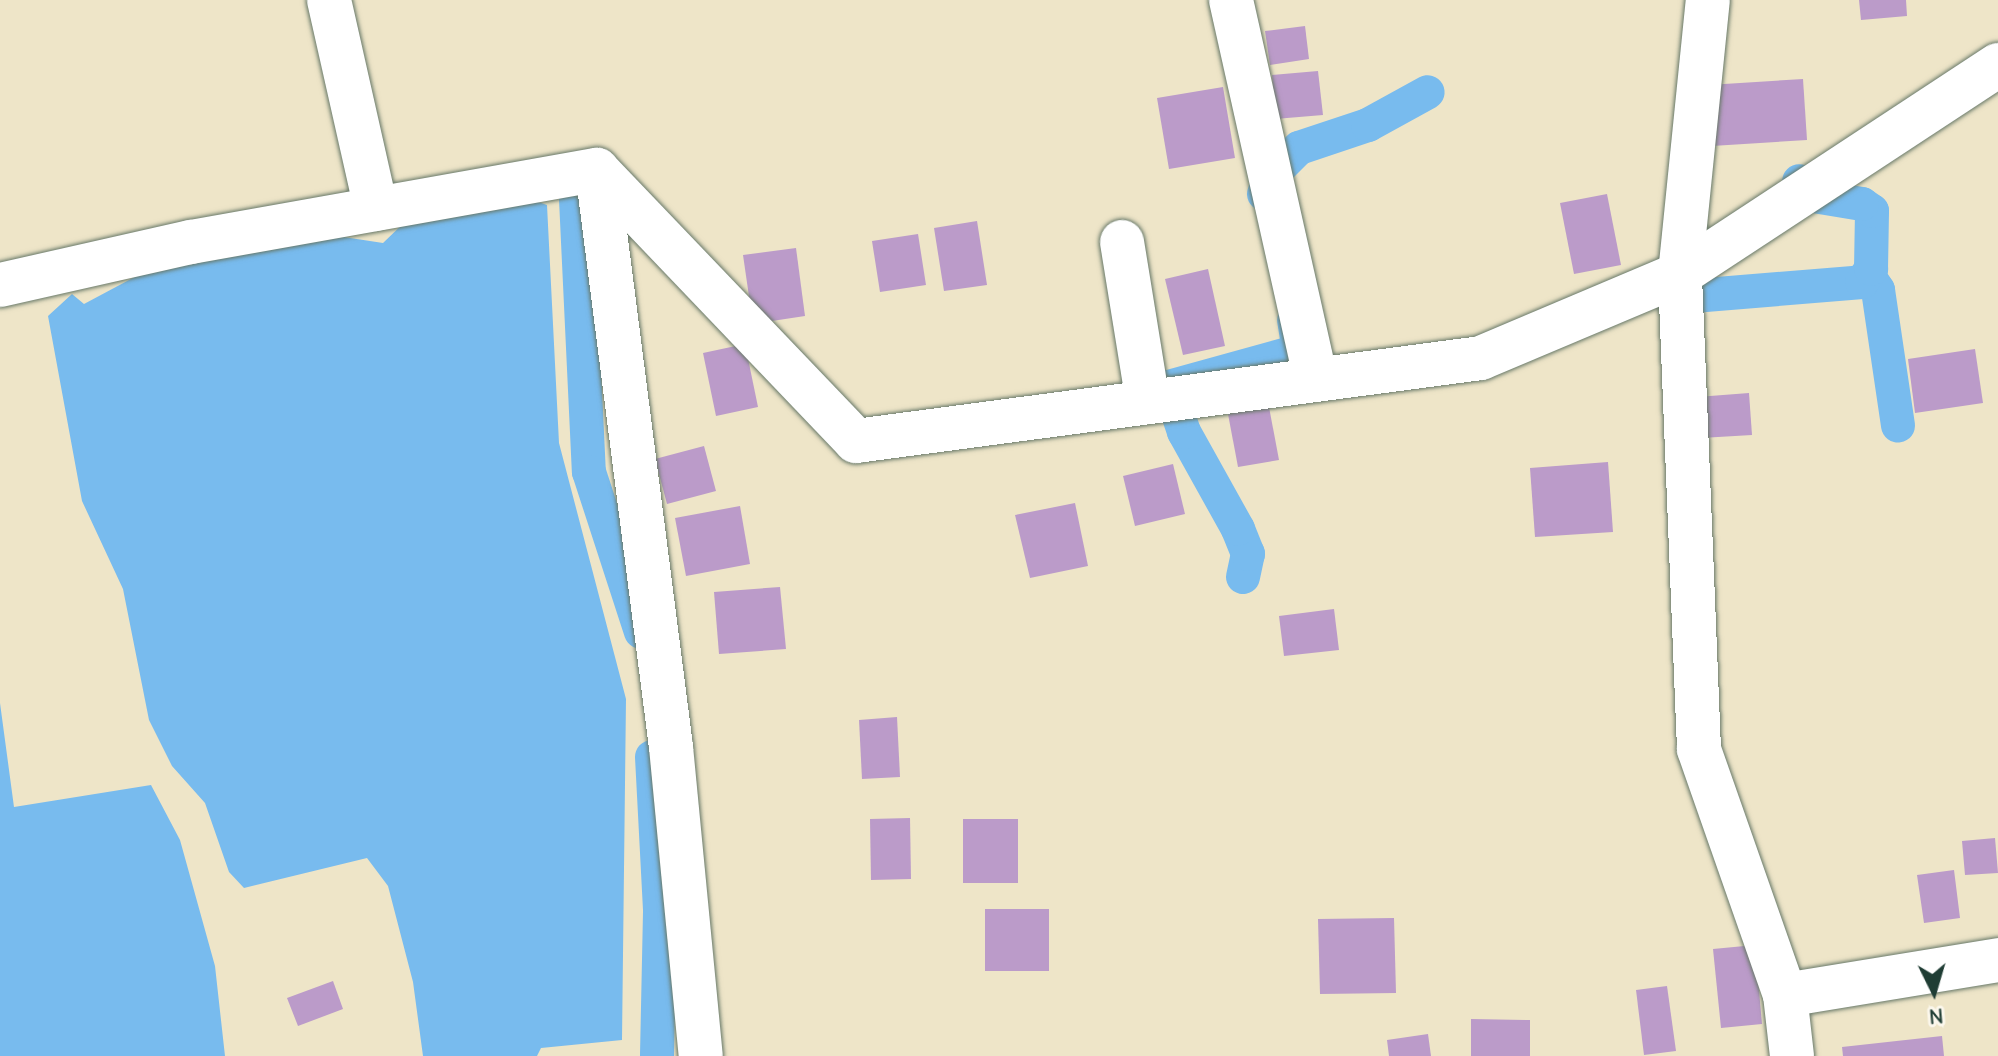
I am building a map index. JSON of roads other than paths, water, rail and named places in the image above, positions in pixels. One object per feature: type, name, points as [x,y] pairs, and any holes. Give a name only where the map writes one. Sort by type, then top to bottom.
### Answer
[{"type":"street","points":[[329,0],[376,209]]},
{"type":"street","points":[[1231,0],[1316,380]]},
{"type":"street","points":[[1708,0],[1680,274],[1699,749],[1785,995],[1792,1056]]},
{"type":"street","points":[[597,170],[856,441],[1481,358],[1680,274],[1998,65]]},
{"type":"street","points":[[0,285],[191,242],[597,170]]},
{"type":"street","points":[[597,170],[671,747],[701,1056]]},
{"type":"street","points":[[1122,242],[1165,400]]},
{"type":"street","points":[[1785,995],[1998,960]]},
{"type":"water","points":[[521,196],[547,205],[559,443],[626,699],[622,1040],[541,1048],[537,1056],[423,1056],[413,982],[388,886],[367,858],[244,888],[229,872],[205,803],[172,766],[149,720],[123,589],[82,501],[48,316],[72,294],[84,304],[144,272],[311,232],[383,243],[409,218]]},
{"type":"water","points":[[0,703],[14,807],[151,785],[180,840],[215,966],[225,1056],[0,1056]]},
{"type":"waterway","points":[[1264,194],[1270,177],[1299,148],[1368,125],[1428,92]]},
{"type":"waterway","points":[[1681,297],[1862,282],[1871,269],[1872,211],[1862,204],[1814,196],[1799,181]]},
{"type":"waterway","points":[[576,199],[589,472],[641,632]]},
{"type":"waterway","points":[[1868,275],[1878,290],[1898,426]]},
{"type":"waterway","points":[[1243,577],[1248,554],[1238,529],[1184,432],[1169,387],[1299,351],[1294,320]]},
{"type":"waterway","points":[[652,757],[660,912],[657,1056]]}]
